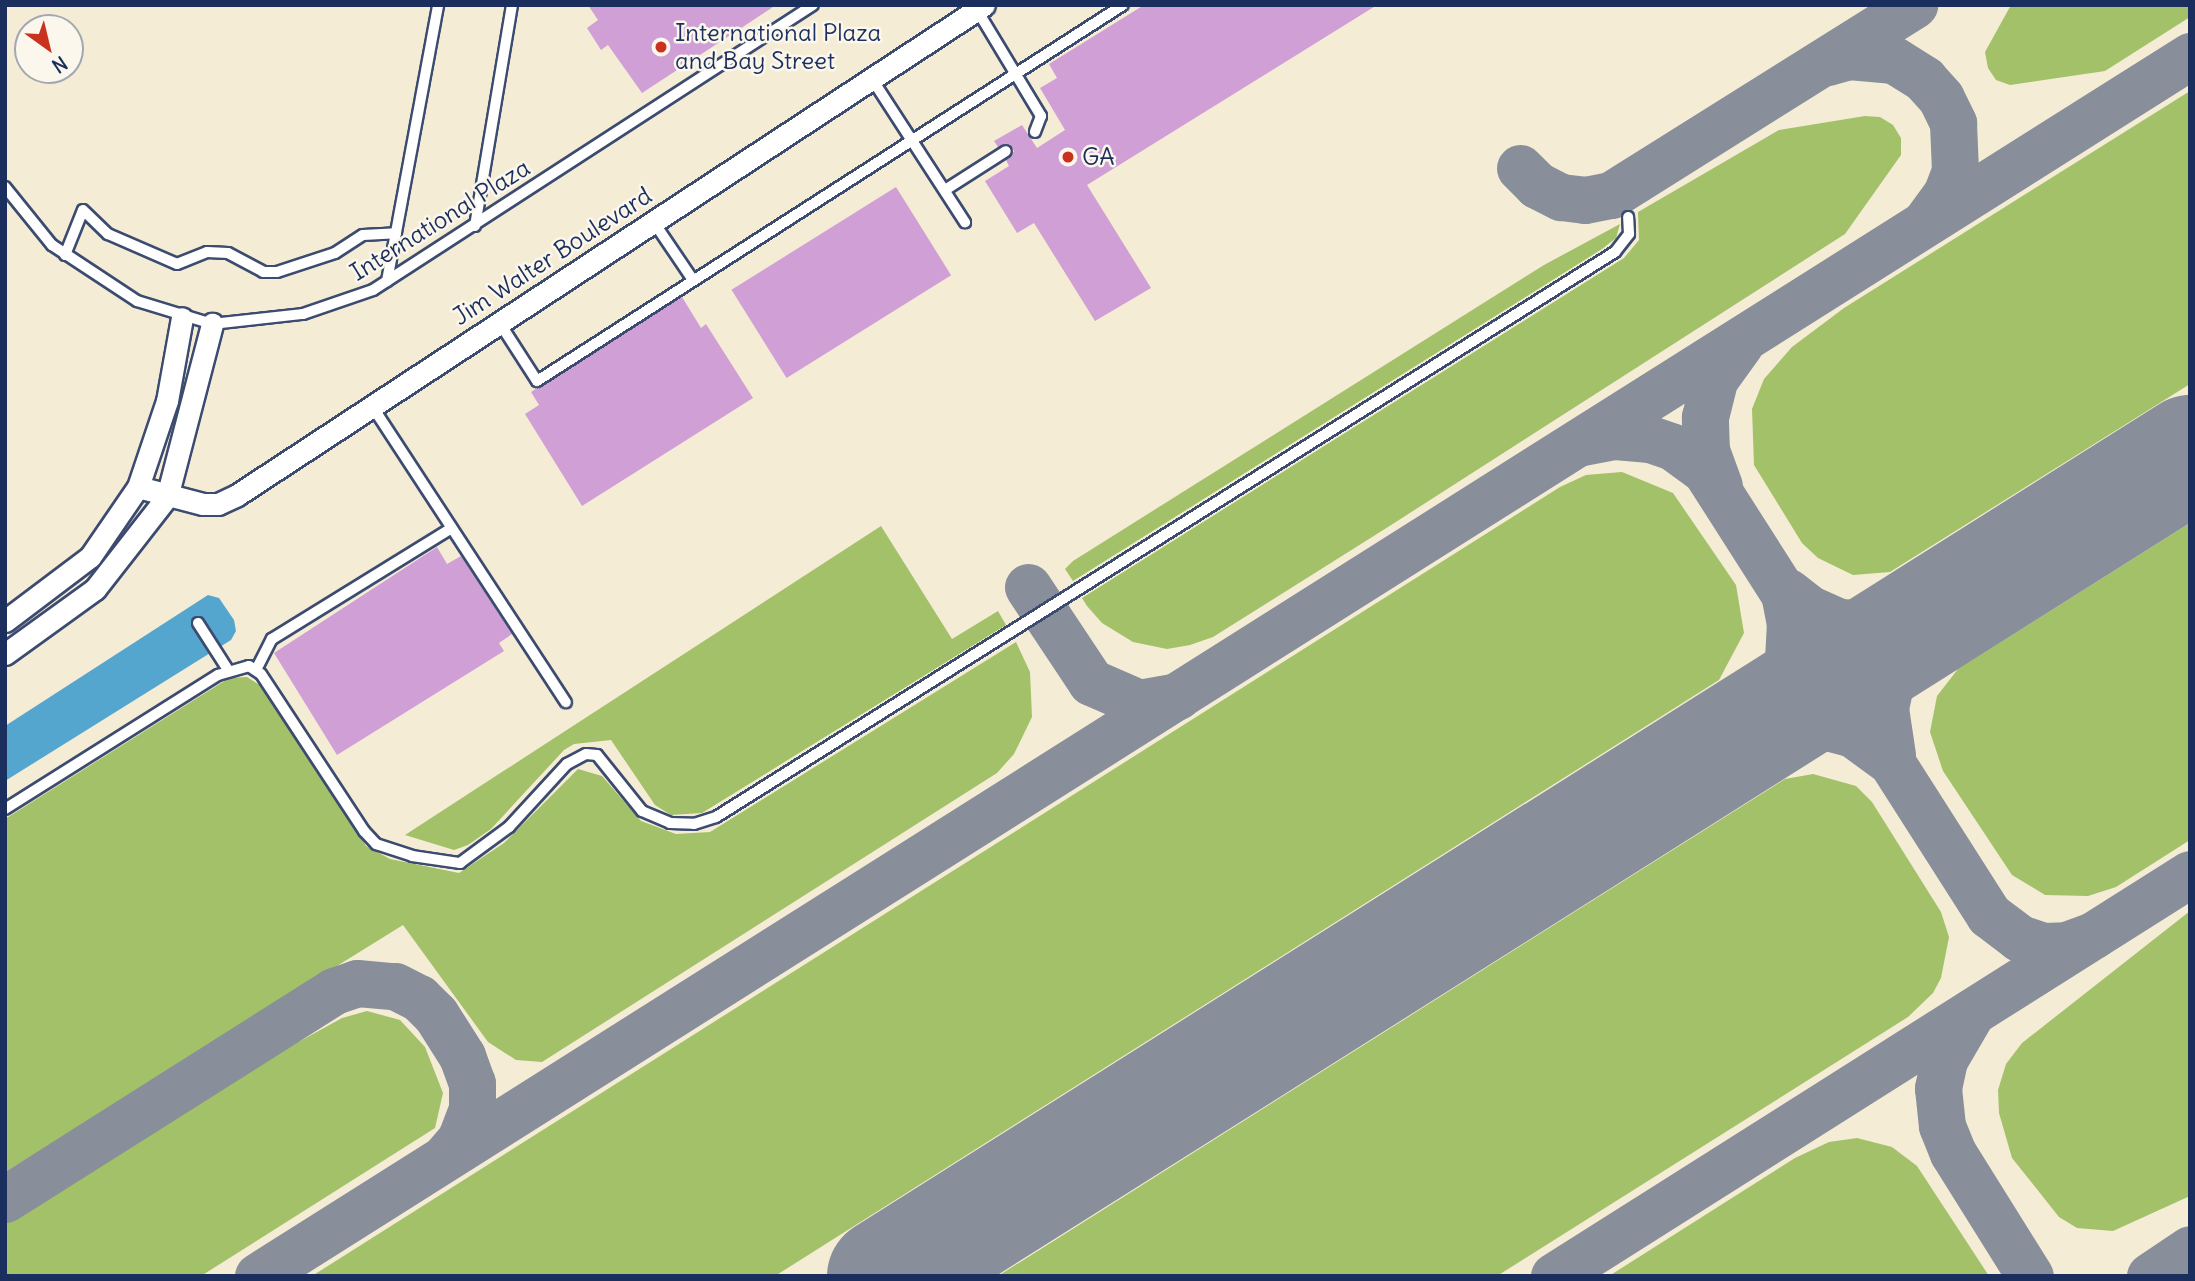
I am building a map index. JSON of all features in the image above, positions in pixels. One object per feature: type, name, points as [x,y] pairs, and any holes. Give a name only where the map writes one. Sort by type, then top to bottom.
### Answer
[{"type":"street","name":"Jim Walter Boulevard","points":[[138,486],[167,497],[218,504],[981,8]]},
{"type":"street","points":[[5,621],[90,557],[138,486],[167,401],[182,318]]},
{"type":"street","points":[[5,654],[95,589],[167,497],[212,324]]},
{"type":"lane","points":[[387,281],[438,5]]},
{"type":"lane","points":[[475,226],[512,5]]},
{"type":"lane","name":"International Plaza","points":[[5,187],[65,255],[137,301],[182,318],[212,324],[303,314],[345,303],[387,281],[813,5]]},
{"type":"lane","points":[[499,322],[537,381],[1123,5]]},
{"type":"lane","points":[[981,8],[1041,116],[1035,132]]},
{"type":"lane","points":[[872,79],[965,222]]},
{"type":"lane","points":[[945,190],[1006,151]]},
{"type":"lane","points":[[65,255],[83,210],[108,234],[177,264],[207,252],[228,253],[263,272],[277,272],[335,253],[363,235],[396,233]]},
{"type":"lane","points":[[5,809],[228,670],[249,666],[256,670],[376,844],[412,856],[460,863],[509,827],[567,764],[586,754],[597,755],[642,811],[670,823],[694,824],[716,817],[1615,252],[1629,234],[1628,217]]},
{"type":"lane","points":[[653,221],[693,280]]},
{"type":"lane","points":[[372,406],[566,702]]},
{"type":"lane","points":[[256,670],[272,639],[452,528]]},
{"type":"lane","points":[[198,622],[228,670]]},
{"type":"green space","points":[[2011,5],[2190,5],[2190,17],[2105,71],[2010,85],[1996,80],[1988,68],[1985,52]]},
{"type":"green space","points":[[2190,91],[2190,384],[1890,572],[1853,575],[1818,558],[1802,543],[1754,465],[1752,409],[1764,379],[1792,347],[1844,308]]},
{"type":"green space","points":[[1865,116],[1880,117],[1893,125],[1901,138],[1901,155],[1845,234],[1213,637],[1167,649],[1133,642],[1102,623],[1082,598],[1624,258],[1639,240],[1638,212],[1779,130]]},
{"type":"green space","points":[[1620,224],[1616,238],[1602,249],[1073,581],[1065,569],[1073,561],[1544,265]]},
{"type":"green space","points":[[1622,472],[1673,493],[1736,585],[1744,633],[1719,680],[775,1276],[312,1276],[1560,487],[1586,475]]},
{"type":"green space","points":[[2190,523],[2190,840],[2116,887],[2088,896],[2045,895],[2012,875],[1943,771],[1930,732],[1937,696],[1958,669]]},
{"type":"green space","points":[[881,526],[952,639],[998,611],[1006,625],[702,813],[671,815],[655,805],[611,740],[574,744],[564,750],[491,829],[468,845],[454,850],[405,835]]},
{"type":"green space","points":[[1016,642],[1030,672],[1032,717],[1014,754],[997,773],[542,1062],[516,1060],[488,1042],[403,925],[5,1172],[5,819],[229,678],[247,677],[263,687],[366,846],[390,859],[459,873],[504,843],[578,769],[602,776],[641,821],[676,834],[710,832]]},
{"type":"green space","points":[[1813,774],[1856,786],[1872,802],[1941,912],[1949,937],[1941,978],[1933,993],[1908,1017],[1497,1276],[998,1276],[1785,779]]},
{"type":"green space","points":[[2190,911],[2190,1196],[2113,1231],[2077,1228],[2059,1217],[2012,1158],[1999,1113],[1998,1090],[2006,1064],[2022,1043]]},
{"type":"green space","points":[[367,1011],[400,1020],[425,1047],[443,1093],[435,1128],[201,1276],[5,1276],[5,1222],[244,1072],[342,1018]]},
{"type":"green space","points":[[1857,1138],[1892,1147],[1917,1166],[1989,1276],[1609,1276],[1795,1158],[1829,1142]]},
{"type":"water","points":[[208,595],[219,598],[234,620],[236,631],[231,640],[5,781],[5,726]]},
{"type":"building","name":"International Plaza and Bay Street","points":[[588,5],[776,5],[642,93],[608,45],[601,50],[587,28],[598,20]]},
{"type":"building","name":"GA","points":[[1144,5],[1377,5],[1087,185],[1151,288],[1095,321],[1034,223],[1017,233],[985,181],[1009,166],[1006,160],[1014,151],[1010,144],[998,147],[994,141],[1022,125],[1037,148],[1065,130],[1040,88],[1057,78],[1049,64]]},
{"type":"building","points":[[896,187],[951,275],[787,378],[731,290]]},
{"type":"building","points":[[682,297],[701,328],[706,324],[753,398],[582,506],[525,414],[539,405],[531,392]]},
{"type":"building","points":[[437,547],[447,564],[461,556],[512,634],[499,643],[504,651],[337,755],[274,653]]},
{"type":"taxiway","points":[[1520,168],[1537,185],[1561,197],[1585,200],[1611,195],[1914,5]]},
{"type":"taxiway","points":[[1828,62],[1849,56],[1894,60],[1924,79],[1941,98],[1953,123],[1955,171],[1946,194],[1927,220]]},
{"type":"taxiway","points":[[258,1276],[2190,56]]},
{"type":"taxiway","points":[[1719,486],[1706,451],[1705,417],[1714,380],[1740,344]]},
{"type":"taxiway","points":[[1583,442],[1615,436],[1650,439],[1673,447],[1705,470],[1989,915],[2019,938],[2043,946],[2066,945],[2093,935]]},
{"type":"taxiway","points":[[1788,592],[1810,609],[1839,622],[1894,625],[1932,610],[2070,524]]},
{"type":"taxiway","points":[[1028,587],[1091,682],[1139,703],[1177,696]]},
{"type":"taxiway","points":[[1602,819],[1761,714],[1778,689],[1788,660],[1790,624],[1784,594]]},
{"type":"taxiway","points":[[1892,755],[1885,708],[1892,674],[1910,643],[1944,613]]},
{"type":"taxiway","points":[[1734,745],[1774,727],[1816,724],[1853,734],[1887,759]]},
{"type":"taxiway","points":[[1554,1276],[2190,874]]},
{"type":"taxiway","points":[[5,1199],[334,991],[357,983],[395,986],[419,998],[436,1015],[462,1056],[472,1083],[472,1109],[460,1140],[446,1156]]},
{"type":"taxiway","points":[[1972,1012],[1944,1060],[1938,1088],[1942,1126],[1953,1153],[2030,1276]]},
{"type":"taxiway","points":[[2150,1276],[2190,1249]]},
{"type":"runway","points":[[885,1276],[2190,453]]},
{"type":"place","name":"International Plaza and Bay Street","points":[[661,47]]},
{"type":"place","name":"GA","points":[[1068,157]]}]
